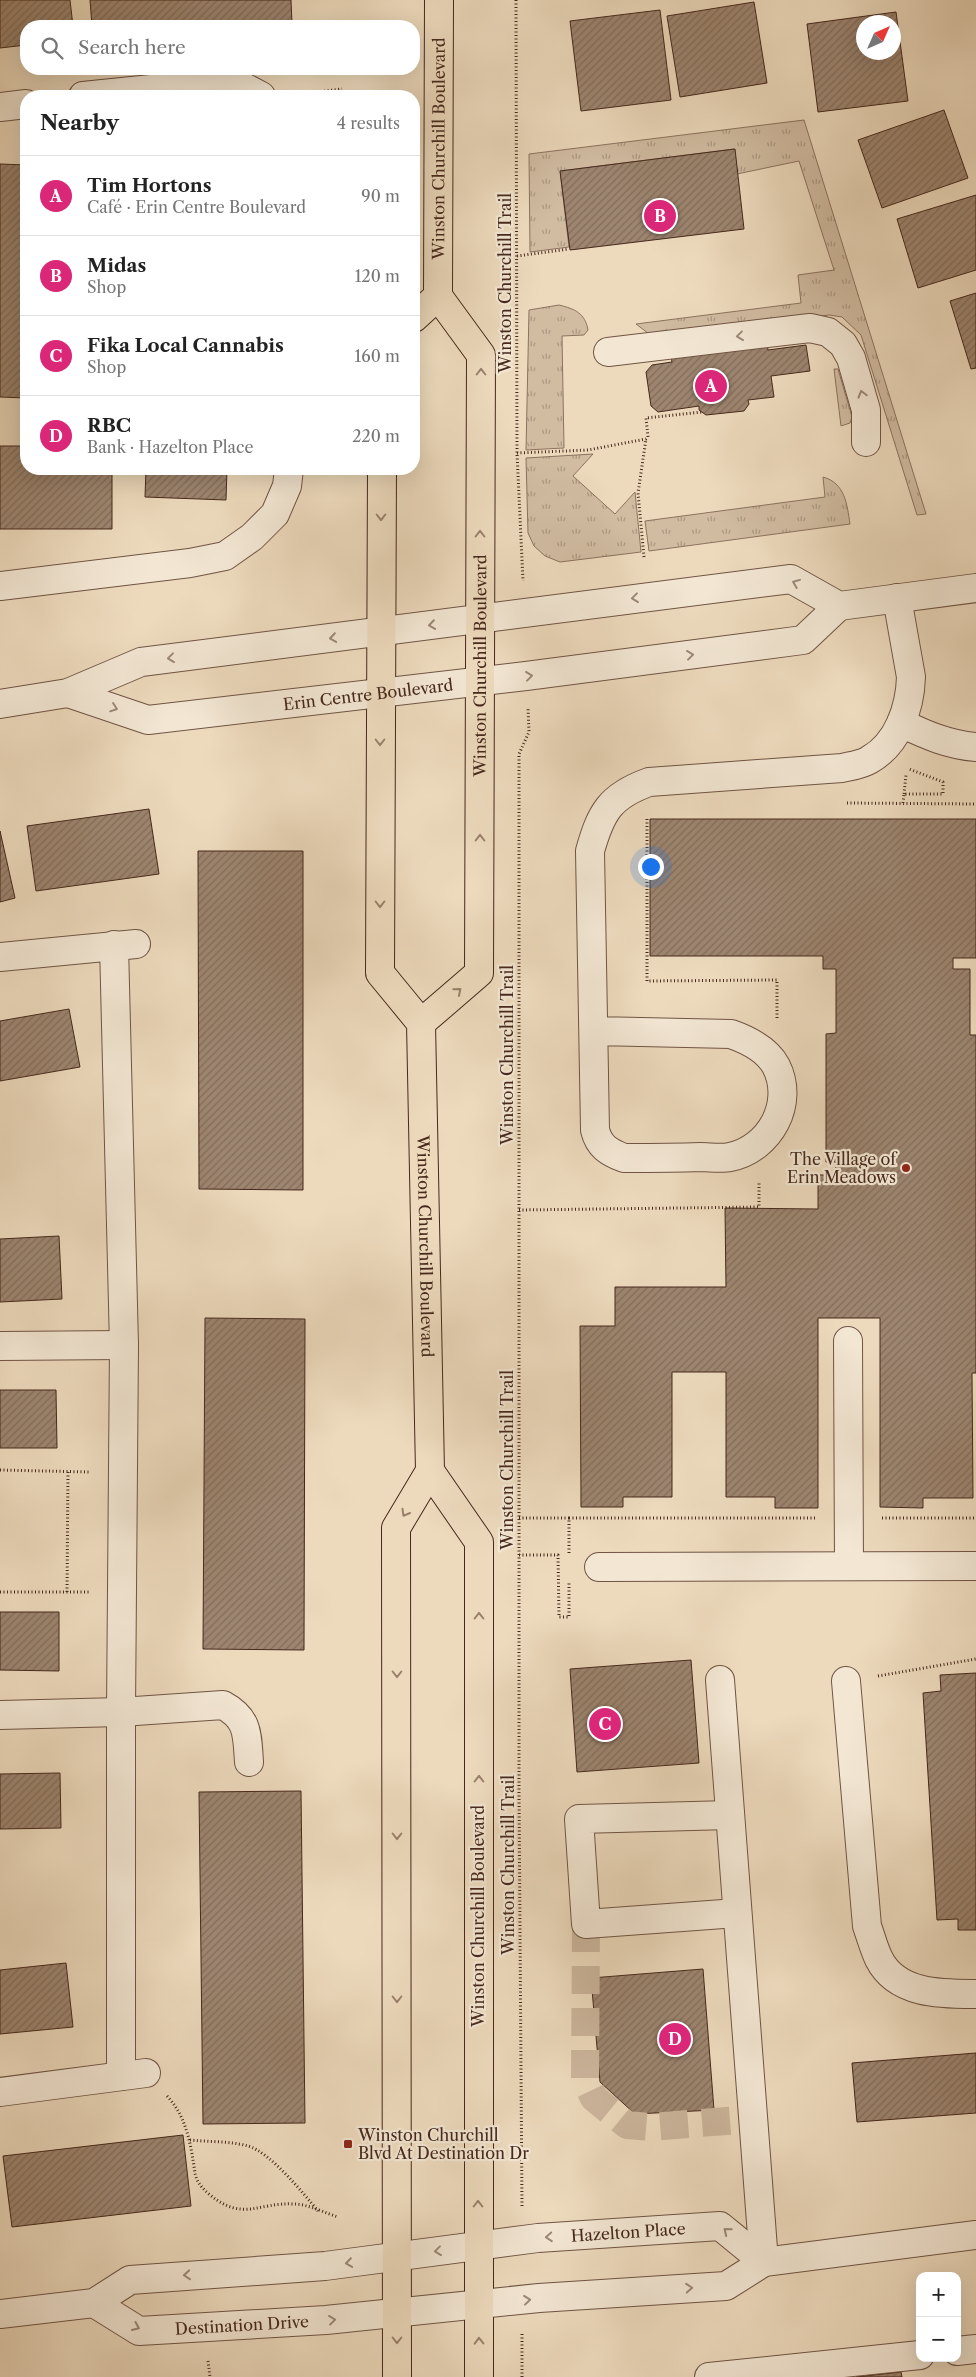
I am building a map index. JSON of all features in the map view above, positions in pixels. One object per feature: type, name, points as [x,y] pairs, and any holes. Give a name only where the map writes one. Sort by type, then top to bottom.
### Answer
[{"type":"main road","name":"Winston Churchill Boulevard","points":[[439,0],[438,296],[482,355],[479,973],[421,1023],[430,1471],[479,1542],[479,2377]]},
{"type":"main road","points":[[420,312],[438,296]]},
{"type":"main road","points":[[382,475],[380,973],[421,1023]]},
{"type":"main road","points":[[397,2377],[396,1528],[430,1471]]},
{"type":"street","points":[[142,90],[220,82],[242,86],[250,90]]},
{"type":"street","points":[[0,107],[20,105]]},
{"type":"street","points":[[608,352],[810,328],[828,332],[843,344],[851,358],[866,410],[866,442]]},
{"type":"street","points":[[0,586],[190,563],[225,556],[252,537],[275,514],[287,486],[288,475]]},
{"type":"street","name":"Erin Centre Boulevard","points":[[0,704],[68,693],[141,662],[791,579],[839,606],[803,640],[480,681],[148,720],[68,693]]},
{"type":"street","points":[[839,606],[976,588]]},
{"type":"street","points":[[595,1031],[731,1034],[748,1040],[764,1051],[776,1066],[782,1084],[782,1110],[774,1126],[758,1146],[730,1157],[624,1158],[609,1152],[598,1141],[596,1130],[590,851],[603,814],[627,789],[649,782],[842,768],[868,761],[889,744],[901,723],[908,703],[912,677],[897,598]]},
{"type":"street","points":[[901,723],[926,735],[958,746],[976,747]]},
{"type":"street","points":[[0,957],[125,945],[121,1712],[133,2075],[0,2092]]},
{"type":"street","points":[[848,1341],[849,1566]]},
{"type":"street","points":[[0,1346],[124,1345]]},
{"type":"street","points":[[599,1567],[976,1566]]},
{"type":"street","points":[[720,1680],[764,2262]]},
{"type":"street","points":[[846,1681],[868,1926],[880,1960],[902,1982],[917,1988],[933,1993],[976,1994]]},
{"type":"street","points":[[0,1715],[121,1712],[223,1705],[235,1712],[246,1727],[249,1762]]},
{"type":"street","points":[[730,1815],[579,1819],[586,1924],[737,1913]]},
{"type":"street","name":"Hazelton Place","points":[[397,2256],[538,2238],[720,2226],[764,2262]]},
{"type":"street","points":[[479,2305],[539,2298],[726,2286],[764,2262],[976,2235]]},
{"type":"street","points":[[0,2314],[94,2303],[130,2280],[325,2266],[397,2256]]},
{"type":"street","name":"Destination Drive","points":[[94,2303],[139,2331],[326,2320],[479,2305]]},
{"type":"street","points":[[961,2351],[976,2349]]},
{"type":"street","points":[[709,2377],[916,2355]]},
{"type":"path","name":"Winston Churchill Trail","points":[[516,0],[518,453],[522,566]]},
{"type":"path","points":[[335,90],[342,89]]},
{"type":"path","points":[[518,256],[569,249]]},
{"type":"path","points":[[644,557],[638,493],[646,439],[648,437],[646,418],[702,412]]},
{"type":"path","points":[[518,453],[588,450],[646,439]]},
{"type":"path","name":"Winston Churchill Trail","points":[[522,2190],[519,1518],[519,754],[528,732]]},
{"type":"path","points":[[904,778],[904,794]]},
{"type":"path","points":[[843,802],[976,804]]},
{"type":"path","points":[[647,818],[647,981],[777,980],[777,1024]]},
{"type":"path","points":[[519,1210],[759,1208],[759,1179]]},
{"type":"path","points":[[0,1470],[123,1473]]},
{"type":"path","points":[[68,1472],[68,1592]]},
{"type":"path","points":[[519,1518],[568,1518]]},
{"type":"path","points":[[873,1518],[976,1518]]},
{"type":"path","points":[[0,1592],[122,1592]]},
{"type":"path","points":[[846,1681],[976,1659]]},
{"type":"path","points":[[133,2075],[175,2104],[190,2140],[196,2177],[202,2188],[222,2204],[244,2210],[294,2204],[338,2217]]},
{"type":"path","points":[[190,2140],[250,2146],[266,2157],[292,2180],[318,2211]]},
{"type":"path","points":[[522,2356],[522,2377]]},
{"type":"path","points":[[208,2361],[210,2377]]},
{"type":"green space","points":[[804,120],[926,514],[917,515],[861,335],[842,317],[829,315],[653,337],[636,324],[801,303],[798,275],[834,270],[799,161],[737,174],[734,149],[560,171],[569,247],[530,252],[529,154]]},
{"type":"green space","points":[[559,305],[570,308],[582,316],[588,330],[584,335],[562,336],[564,448],[526,450],[529,310]]},
{"type":"green space","points":[[834,369],[838,369],[852,417],[850,423],[841,426]]},
{"type":"green space","points":[[593,454],[573,476],[615,514],[635,492],[641,552],[560,562],[545,556],[534,546],[528,533],[526,458]]},
{"type":"green space","points":[[823,477],[836,484],[844,495],[850,524],[649,551],[645,521],[825,497]]},
{"type":"building","points":[[0,0],[70,0],[72,20],[20,20],[20,46],[0,48]]},
{"type":"building","points":[[90,0],[291,0],[292,20],[92,20]]},
{"type":"building","points":[[754,2],[767,83],[680,97],[667,16]]},
{"type":"building","points":[[660,10],[671,100],[581,111],[570,21]]},
{"type":"building","points":[[896,12],[896,15],[874,15]]},
{"type":"building","points":[[856,17],[856,60],[901,60],[901,49],[908,101],[818,112],[807,24]]},
{"type":"building","points":[[944,110],[968,178],[882,208],[858,140]]},
{"type":"building","points":[[735,149],[744,229],[570,250],[560,171]]},
{"type":"building","points":[[0,164],[20,165],[20,398],[0,397]]},
{"type":"building","points":[[976,195],[976,270],[918,288],[897,219]]},
{"type":"building","points":[[976,293],[976,368],[971,369],[950,301]]},
{"type":"building","points":[[767,343],[768,350],[806,345],[810,371],[771,376],[774,397],[748,400],[749,404],[744,411],[706,415],[699,410],[699,406],[658,412],[651,406],[646,372],[652,365],[672,362],[671,355]]},
{"type":"building","points":[[0,446],[20,446],[20,475],[112,475],[112,529],[0,529]]},
{"type":"building","points":[[146,475],[227,475],[226,500],[145,497]]},
{"type":"building","points":[[149,809],[159,874],[36,891],[27,826]]},
{"type":"building","name":"The Village of Erin Meadows","points":[[650,819],[976,819],[976,958],[953,958],[953,969],[970,969],[970,1035],[976,1035],[976,1373],[972,1373],[973,1498],[923,1498],[923,1508],[880,1507],[880,1318],[818,1318],[818,1508],[775,1508],[775,1497],[726,1497],[726,1372],[672,1372],[672,1497],[623,1497],[623,1507],[581,1507],[580,1326],[615,1326],[615,1287],[726,1287],[725,1208],[818,1209],[818,1175],[835,1175],[836,1162],[826,1162],[826,1034],[836,1033],[836,969],[823,969],[823,956],[650,956]]},
{"type":"building","points":[[0,831],[15,898],[0,902]]},
{"type":"building","points":[[198,851],[303,851],[303,1190],[199,1189]]},
{"type":"building","points":[[69,1009],[80,1067],[0,1081],[0,1021]]},
{"type":"building","points":[[59,1236],[62,1299],[0,1302],[0,1239]]},
{"type":"building","points":[[205,1318],[305,1319],[304,1650],[203,1649]]},
{"type":"building","points":[[0,1390],[56,1390],[57,1448],[0,1448]]},
{"type":"building","points":[[0,1612],[59,1612],[59,1671],[0,1670]]},
{"type":"building","points":[[691,1660],[699,1763],[577,1772],[570,1669]]},
{"type":"building","points":[[976,1673],[976,1930],[958,1930],[958,1919],[937,1920],[923,1693],[941,1691],[940,1675]]},
{"type":"building","points":[[60,1773],[61,1828],[0,1829],[0,1774]]},
{"type":"building","points":[[301,1791],[305,2123],[203,2124],[199,1792]]},
{"type":"building","points":[[66,1963],[73,2027],[0,2034],[0,1970]]},
{"type":"building","points":[[703,1969],[714,2110],[635,2114],[600,2082],[591,1978]]},
{"type":"building","points":[[976,2053],[976,2113],[857,2122],[852,2063]]},
{"type":"building","points":[[183,2135],[191,2206],[12,2227],[3,2156]]},
{"type":"building","points":[[901,2372],[902,2377],[856,2377]]},
{"type":"tunnel","points":[[586,1924],[585,2079],[594,2098],[627,2125],[650,2127],[752,2119]]},
{"type":"place","name":"Midas","points":[[660,216]]},
{"type":"place","name":"Tim Hortons","points":[[711,386]]},
{"type":"place","name":"The Village of Erin Meadows","points":[[906,1168]]},
{"type":"place","name":"Fika Local Cannabis","points":[[605,1724]]},
{"type":"place","name":"RBC","points":[[675,2039]]},
{"type":"place","name":"Winston Churchill Blvd At Destination Dr","points":[[348,2144]]}]
